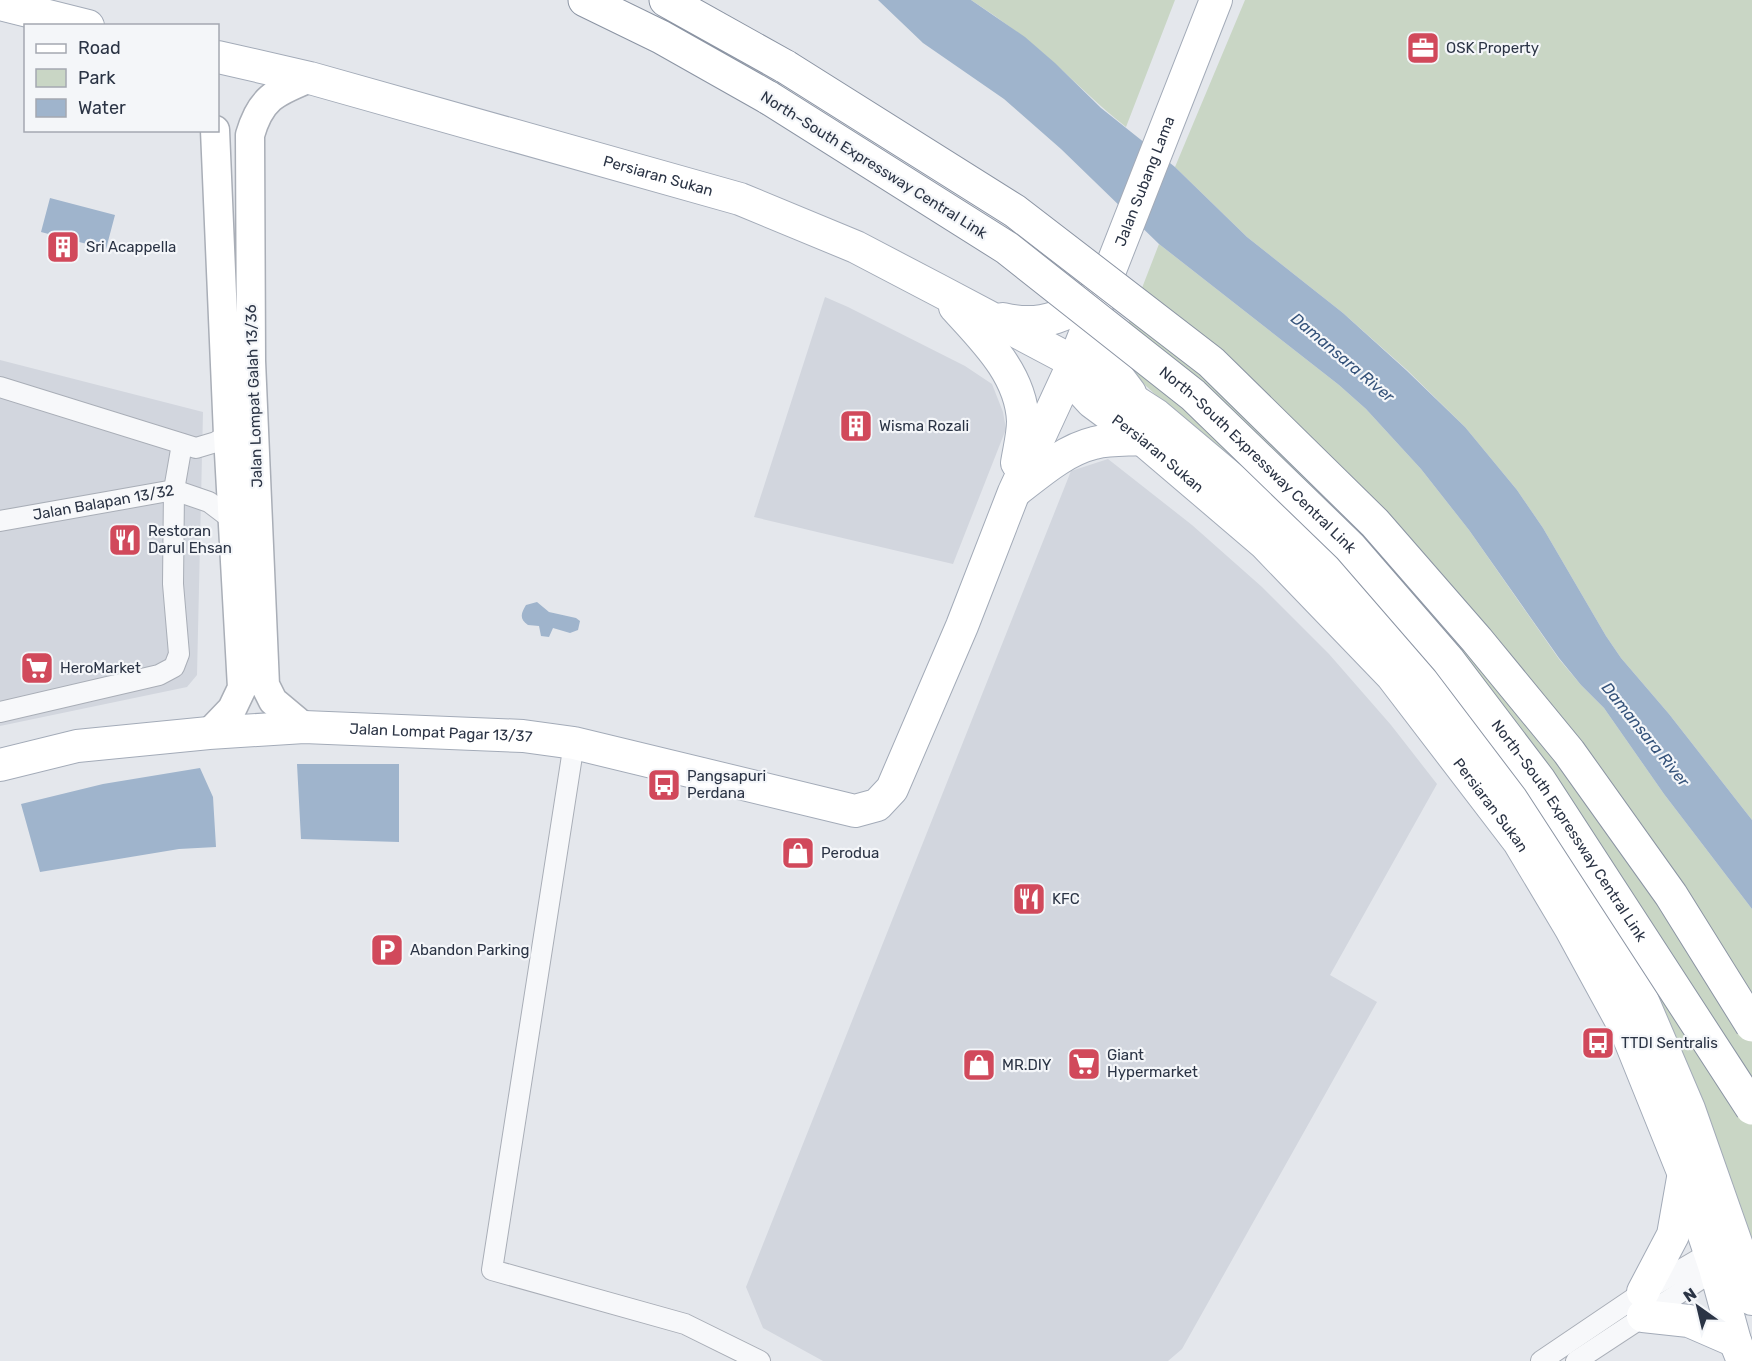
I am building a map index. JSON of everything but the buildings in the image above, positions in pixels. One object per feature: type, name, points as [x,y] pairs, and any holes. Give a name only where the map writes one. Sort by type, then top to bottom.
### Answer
[{"type":"highway","name":"North–South Expressway Central Link","points":[[585,0],[661,37],[769,98],[1007,248],[1193,395],[1350,547],[1448,660],[1539,780],[1752,1108]]},
{"type":"highway","points":[[666,0],[786,67],[1015,211],[1211,362],[1375,523],[1477,640],[1569,752],[1671,895],[1752,1025]]},
{"type":"main road","name":"Jalan Subang Lama","points":[[1014,492],[1074,362],[1216,0]]},
{"type":"main road","points":[[0,4],[80,24]]},
{"type":"main road","name":"Persiaran Sukan","points":[[219,57],[310,78],[740,199],[856,247],[1074,362],[1156,415],[1282,521],[1401,642],[1533,811],[1642,999],[1689,1109],[1726,1254],[1739,1351]]},
{"type":"main road","points":[[940,291],[993,349],[1015,385],[1023,421],[1014,492]]},
{"type":"main road","points":[[982,313],[1015,321],[1039,323],[1068,314],[1099,299],[1101,341],[1112,369],[1137,403]]},
{"type":"main road","name":"Persiaran Sukan","points":[[1074,362],[1080,389],[1095,404],[1142,439],[1264,543],[1392,676],[1519,842],[1571,929],[1625,1028],[1683,1172],[1752,1299]]},
{"type":"main road","points":[[1014,492],[1052,464],[1095,442],[1142,439]]},
{"type":"main road","name":"Jalan Lompat Pagar 13/37","points":[[0,765],[77,746],[209,733],[304,727],[523,736],[574,743],[855,811],[877,805],[892,789],[951,653],[1014,492]]},
{"type":"main road","points":[[1683,1172],[1673,1234],[1643,1304],[1689,1320],[1739,1351]]},
{"type":"street","name":"Jalan Lompat Galah 13/36","points":[[304,727],[273,701],[265,685],[251,361],[250,135],[256,114],[267,101],[284,89],[310,78]]},
{"type":"street","name":"Jalan Lompat Galah 13/36","points":[[209,733],[232,709],[242,688],[215,132]]},
{"type":"street","points":[[222,308],[232,320],[251,361]]},
{"type":"street","points":[[0,387],[196,448],[216,442],[228,435]]},
{"type":"street","points":[[0,712],[159,675],[174,667],[179,654],[173,584],[174,490],[182,444]]},
{"type":"street","name":"Jalan Balapan 13/32","points":[[0,521],[174,490],[209,502],[234,521]]},
{"type":"street","points":[[574,743],[492,1270],[685,1324],[760,1361]]},
{"type":"street","points":[[1541,1361],[1726,1254]]},
{"type":"street","points":[[1576,1361],[1643,1304]]},
{"type":"shaded area","points":[[825,297],[965,366],[992,384],[1003,412],[1006,429],[953,564],[754,517]]},
{"type":"shaded area","points":[[0,360],[203,412],[197,675],[187,687],[0,726]]},
{"type":"shaded area","points":[[1108,459],[1192,525],[1262,587],[1329,654],[1391,725],[1437,784],[1330,975],[1377,1002],[1182,1349],[1168,1361],[823,1361],[763,1328],[746,1287],[1071,471]]},
{"type":"green space","points":[[971,0],[1175,0],[1126,127],[1034,45]]},
{"type":"green space","points":[[1245,0],[1752,0],[1752,820],[1669,714],[1621,658],[1543,528],[1517,490],[1465,427],[1407,370],[1343,313],[1247,237],[1175,167]]},
{"type":"green space","points":[[1159,244],[1339,385],[1366,409],[1421,469],[1469,530],[1559,659],[1604,708],[1664,794],[1752,909],[1752,1260],[1717,1144],[1289,519],[1145,385],[1118,350]]},
{"type":"water","name":"Damansara River","points":[[878,0],[971,0],[1025,37],[1101,108],[1175,167],[1247,237],[1343,313],[1465,427],[1517,490],[1543,528],[1621,658],[1669,714],[1752,820],[1752,909],[1664,794],[1604,708],[1559,658],[1469,530],[1421,469],[1366,409],[1339,385],[1159,244],[1061,149],[1004,99],[923,43]]},
{"type":"water","points":[[50,198],[115,215],[106,249],[41,232]]},
{"type":"water","points":[[537,602],[549,612],[576,618],[580,621],[578,630],[570,633],[553,628],[549,637],[541,636],[539,626],[528,625],[522,616],[526,605]]},
{"type":"water","points":[[297,764],[399,764],[399,842],[301,839]]},
{"type":"water","points":[[200,768],[213,797],[216,847],[179,849],[40,872],[21,804],[103,784]]},
{"type":"place","name":"OSK Property","points":[[1423,48]]},
{"type":"place","name":"Sri Acappella","points":[[63,247]]},
{"type":"place","name":"Wisma Rozali","points":[[856,426]]},
{"type":"place","name":"Restoran Darul Ehsan","points":[[125,540]]},
{"type":"place","name":"HeroMarket","points":[[37,668]]},
{"type":"place","name":"Pangsapuri Perdana","points":[[664,785]]},
{"type":"place","name":"Perodua","points":[[798,853]]},
{"type":"place","name":"KFC","points":[[1029,899]]},
{"type":"place","name":"Abandon Parking","points":[[387,950]]},
{"type":"place","name":"TTDI Sentralis","points":[[1598,1043]]},
{"type":"place","name":"Giant Hypermarket","points":[[1084,1064]]},
{"type":"place","name":"MR.DIY","points":[[979,1065]]}]
